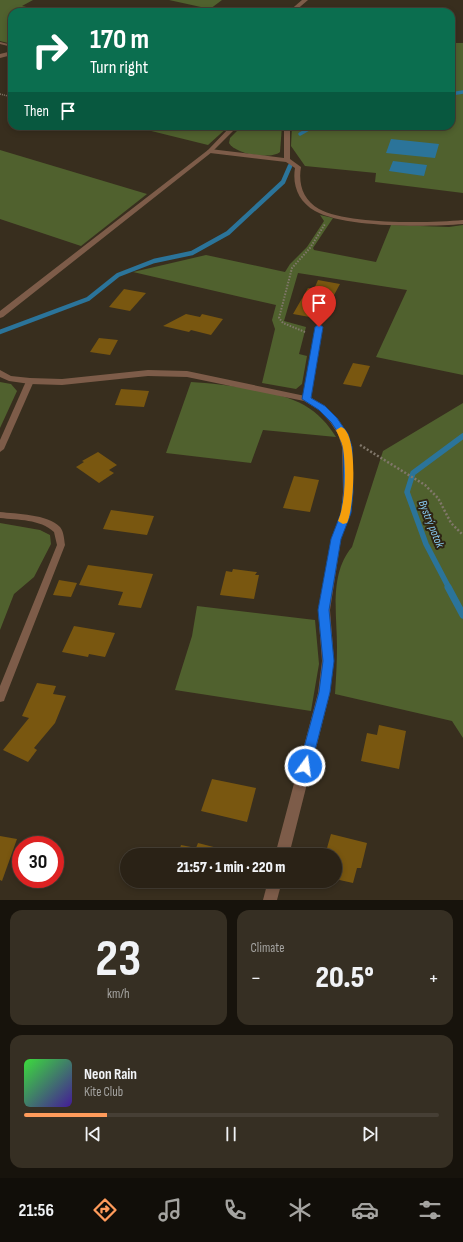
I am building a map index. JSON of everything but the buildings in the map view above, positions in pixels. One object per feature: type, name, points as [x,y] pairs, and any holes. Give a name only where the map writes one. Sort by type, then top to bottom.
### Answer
[{"type":"street","points":[[296,8],[305,0]]},
{"type":"street","points":[[0,315],[210,150],[231,130]]},
{"type":"street","points":[[0,373],[9,378],[30,381],[62,382],[148,373],[187,374],[306,399],[322,408],[334,420],[343,434],[347,447],[348,492],[346,513],[336,539],[324,610],[328,661],[324,692],[284,848]]},
{"type":"street","points":[[270,900],[273,888]]},
{"type":"lane","points":[[287,130],[287,160]]},
{"type":"lane","points":[[210,150],[287,160],[295,163],[298,167],[296,186],[299,192],[310,204],[322,212],[374,221],[448,224],[463,222]]},
{"type":"lane","points":[[306,399],[319,327]]},
{"type":"lane","points":[[0,449],[30,381]]},
{"type":"lane","points":[[0,515],[39,521],[56,528],[60,536],[61,545],[0,698]]},
{"type":"path","points":[[316,337],[284,323],[279,318],[292,268],[310,248],[325,225],[322,212]]},
{"type":"path","points":[[343,434],[425,485],[438,498],[451,523],[463,535]]},
{"type":"green space","points":[[0,0],[33,0],[22,6],[31,8],[8,8],[8,43],[0,41]]},
{"type":"green space","points":[[169,0],[222,0],[211,8]]},
{"type":"green space","points":[[455,43],[463,43],[463,193],[375,182],[376,173],[305,166],[291,146],[292,130],[455,130]]},
{"type":"green space","points":[[147,130],[225,130],[208,145]]},
{"type":"green space","points":[[238,130],[282,130],[280,152],[269,156],[253,155],[238,150],[229,143],[230,138]]},
{"type":"green space","points":[[0,150],[147,194],[81,246],[0,219]]},
{"type":"green space","points":[[320,215],[333,218],[313,248],[314,250],[376,262],[391,225],[449,227],[463,225],[463,375],[376,357],[407,290],[298,273],[284,321],[306,327],[299,354],[307,356],[302,384],[296,389],[262,383],[275,329],[272,320],[276,305],[133,272],[206,255],[285,272],[290,264],[307,247],[324,221]]},
{"type":"green space","points":[[0,382],[11,384],[17,391],[0,428]]},
{"type":"green space","points":[[191,382],[218,384],[280,395],[309,408],[326,423],[336,437],[263,430],[251,463],[166,453]]},
{"type":"green space","points":[[463,403],[463,738],[452,721],[335,694],[337,653],[337,582],[340,569],[352,547],[383,451]]},
{"type":"green space","points":[[0,523],[40,530],[50,535],[51,544],[34,577],[14,594],[0,630]]},
{"type":"green space","points":[[197,606],[315,620],[319,664],[311,711],[175,690],[192,636]]},
{"type":"water","points":[[391,139],[439,144],[435,158],[386,153]]},
{"type":"water","points":[[393,161],[427,165],[424,176],[389,171]]},
{"type":"waterway","points":[[455,93],[463,92]]},
{"type":"waterway","points":[[300,134],[307,130]]},
{"type":"waterway","points":[[0,332],[88,299],[118,275],[154,261],[192,253],[228,233],[283,182],[290,166]]},
{"type":"waterway","name":"Bystrý potok","points":[[449,588],[426,544],[407,492],[413,473],[463,436]]},
{"type":"waterway","name":"Bystrý potok","points":[[448,587],[463,615]]},
{"type":"slow traffic","points":[[341,430],[347,447],[348,468],[348,492],[346,513],[343,521]]},
{"type":"route","points":[[305,766],[324,692],[328,661],[324,610],[329,571],[336,539],[346,513],[348,492],[347,447],[343,434],[334,420],[322,408],[306,399],[319,327]]}]
